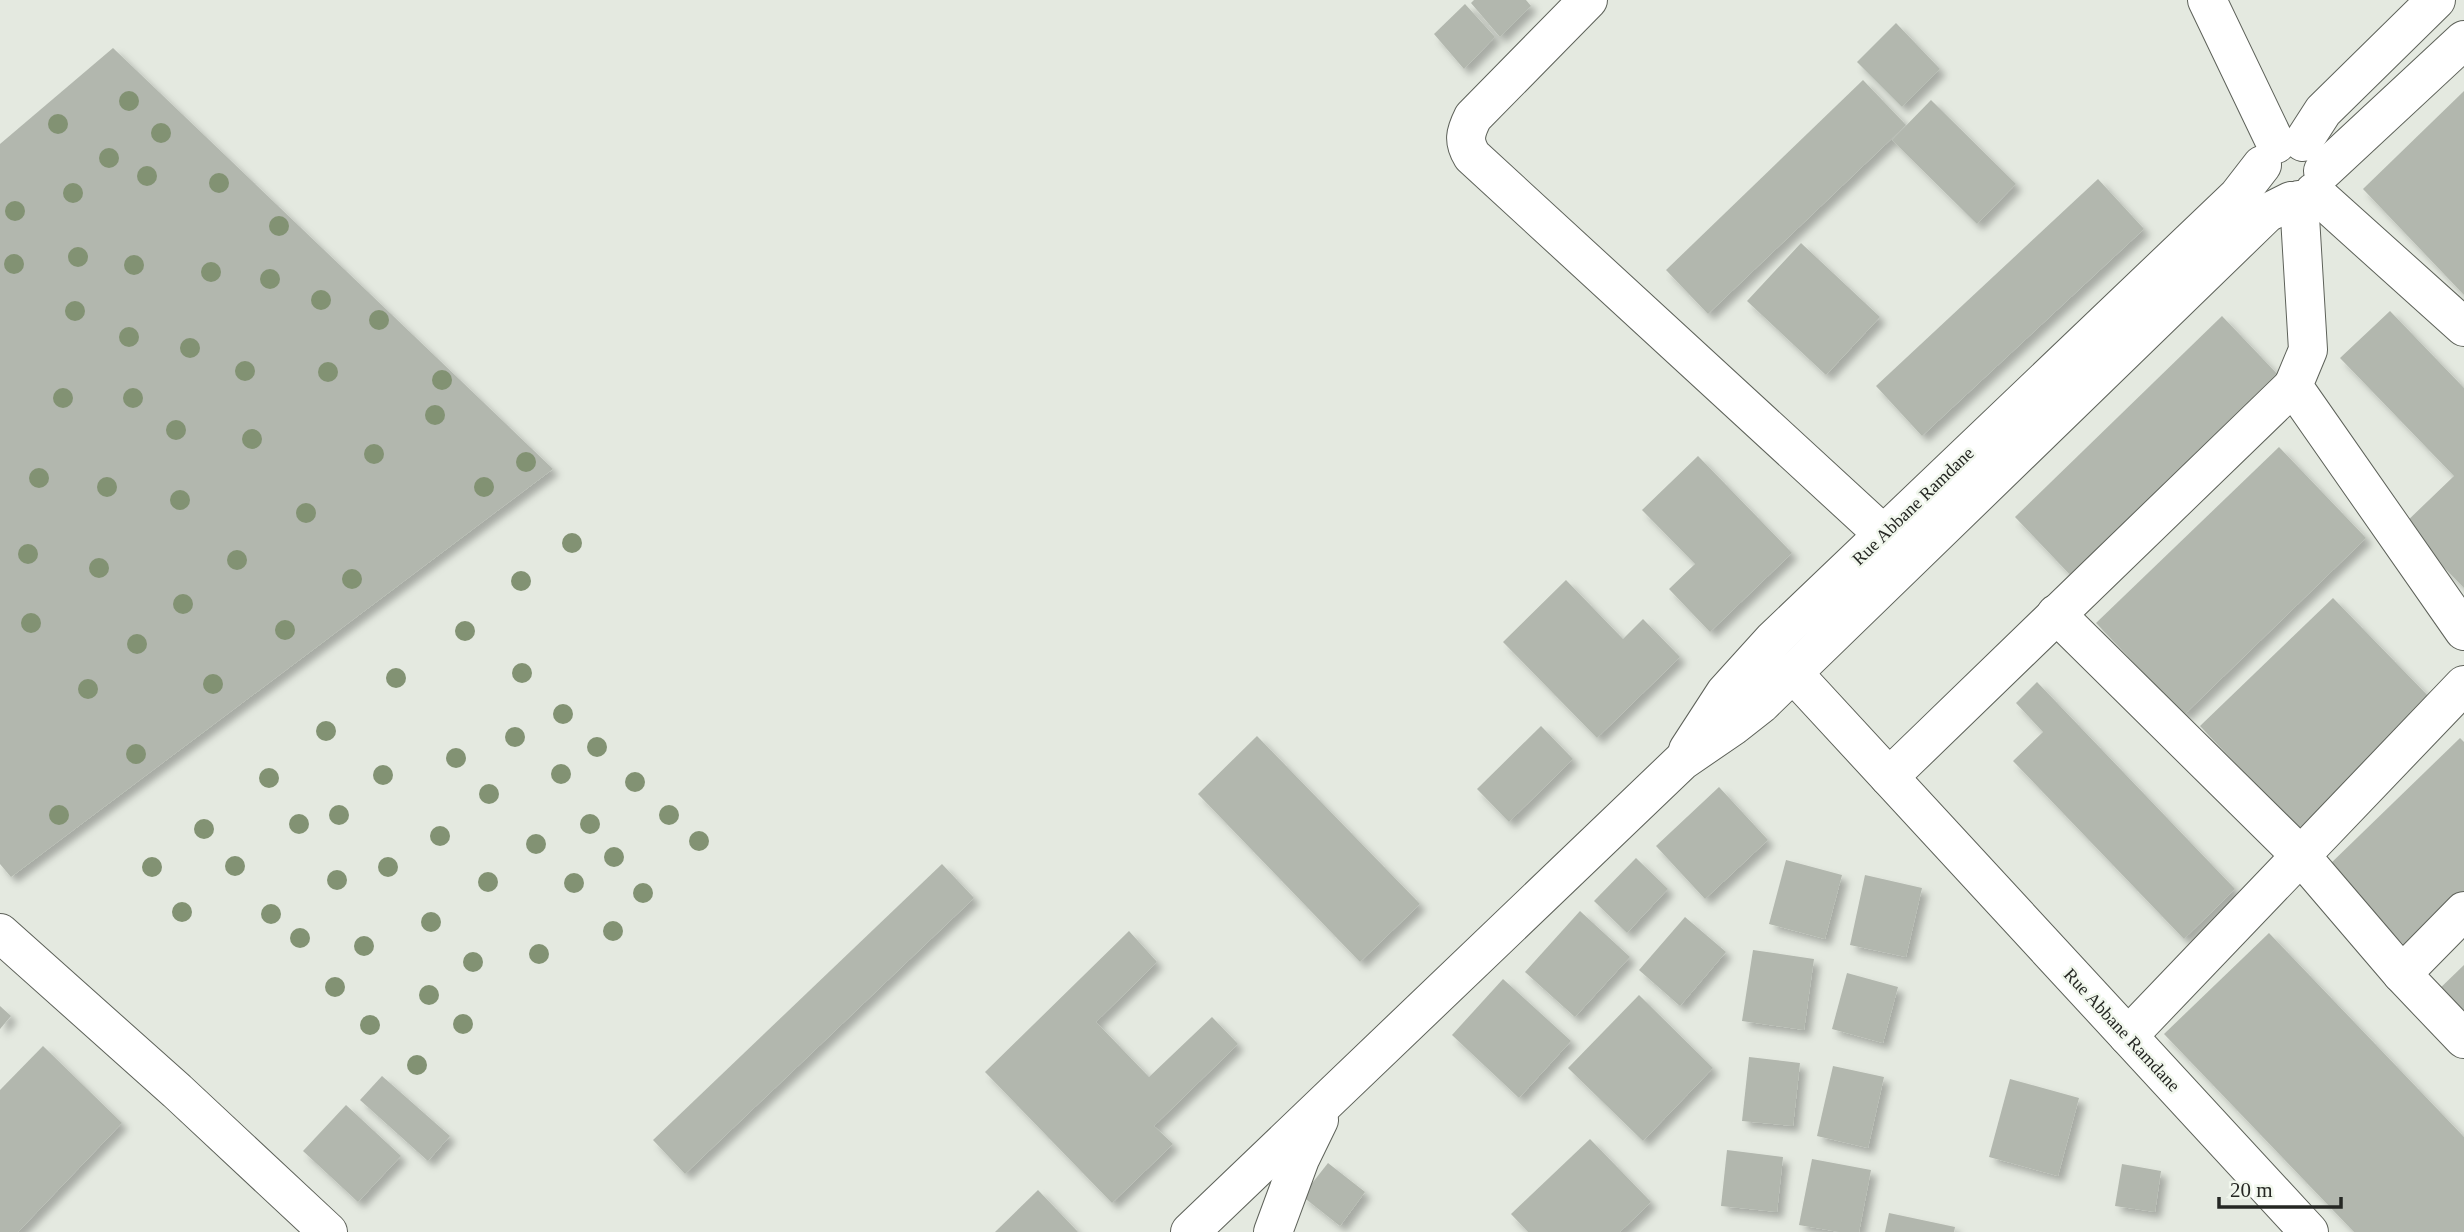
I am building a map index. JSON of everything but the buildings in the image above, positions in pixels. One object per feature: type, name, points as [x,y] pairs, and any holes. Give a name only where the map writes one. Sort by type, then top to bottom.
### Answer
[{"type":"street","points":[[1588,0],[1473,117],[1467,128],[1466,145],[1472,156],[1883,534]]},
{"type":"street","points":[[2207,0],[2295,173],[2464,327]]},
{"type":"street","points":[[1889,777],[2293,386],[2308,350],[2295,173],[2323,111],[2435,0]]},
{"type":"street","points":[[2295,173],[2464,40]]},
{"type":"street","name":"Rue Abbane Ramdane","points":[[1682,761],[1709,716],[1748,665],[1883,534],[2031,417],[2267,213],[2295,173]]},
{"type":"street","points":[[2293,386],[2464,631]]},
{"type":"street","name":"Rue Abbane Ramdane","points":[[1682,761],[1733,726],[1793,673],[2031,417]]},
{"type":"street","points":[[2056,614],[2301,856],[2402,974],[2464,1039]]},
{"type":"street","name":"Rue Abbane Ramdane","points":[[1793,673],[2309,1232]]},
{"type":"street","points":[[2128,1036],[2464,685]]},
{"type":"street","points":[[1189,1232],[1682,761]]},
{"type":"street","points":[[2402,974],[2464,911]]},
{"type":"street","points":[[0,933],[177,1091],[328,1232]]},
{"type":"street","points":[[1273,1232],[1300,1159],[1331,1097]]}]
